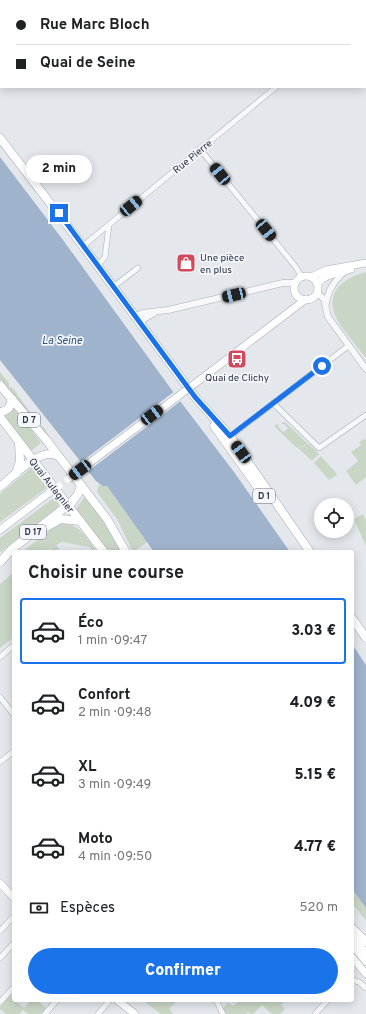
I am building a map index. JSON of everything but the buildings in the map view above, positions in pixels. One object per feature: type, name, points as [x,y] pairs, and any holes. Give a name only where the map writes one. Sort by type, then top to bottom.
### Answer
[{"type":"main road","points":[[0,138],[97,266]]},
{"type":"main road","points":[[311,277],[317,284],[317,293],[313,298],[306,299],[298,296],[295,290],[296,283],[302,277],[311,277],[326,270],[366,263]]},
{"type":"main road","points":[[317,284],[320,280],[328,276],[366,263]]},
{"type":"main road","name":"D 1","points":[[97,266],[227,438],[308,550]]},
{"type":"main road","name":"D 17","points":[[292,309],[298,296]]},
{"type":"main road","name":"D 17","points":[[0,530],[306,299]]},
{"type":"main road","name":"D 7","points":[[0,385],[107,519],[125,550]]},
{"type":"main road","points":[[0,412],[9,408],[12,399]]},
{"type":"main road","name":"Quai Aulagnier","points":[[0,417],[102,550]]},
{"type":"main road","name":"D 1","points":[[227,438],[302,550]]},
{"type":"main road","points":[[16,474],[20,461],[19,443]]},
{"type":"main road","points":[[0,488],[33,460],[40,456],[52,454],[58,456]]},
{"type":"main road","points":[[68,505],[76,496],[81,486]]},
{"type":"main road","name":"D 17","points":[[0,562],[12,549],[68,505]]},
{"type":"main road","name":"D 17","points":[[19,550],[55,521],[64,519],[80,521]]},
{"type":"main road","name":"D 17","points":[[0,562],[12,555]]},
{"type":"main road","points":[[354,621],[366,638]]},
{"type":"main road","points":[[1,887],[12,896]]},
{"type":"main road","points":[[354,930],[366,942]]},
{"type":"main road","points":[[354,938],[366,953]]},
{"type":"main road","points":[[354,948],[365,968]]},
{"type":"main road","points":[[354,959],[365,968]]},
{"type":"main road","points":[[120,1002],[135,1014]]},
{"type":"street","name":"Rue Pierre","points":[[83,246],[275,88]]},
{"type":"street","points":[[200,150],[295,266],[302,277]]},
{"type":"street","points":[[97,266],[105,257],[109,225]]},
{"type":"street","points":[[112,286],[138,268]]},
{"type":"street","points":[[325,305],[333,283],[345,271]]},
{"type":"street","points":[[137,320],[142,313],[160,311],[283,283],[296,283]]},
{"type":"street","points":[[317,293],[324,299],[328,317],[366,369]]},
{"type":"street","points":[[227,438],[348,346]]},
{"type":"street","points":[[273,403],[319,448],[366,415]]},
{"type":"street","points":[[0,656],[12,647]]},
{"type":"street","points":[[0,697],[12,712]]},
{"type":"street","points":[[0,762],[12,753]]},
{"type":"street","points":[[0,931],[12,918]]},
{"type":"street","points":[[0,958],[12,944]]},
{"type":"street","points":[[354,981],[359,982],[366,988]]},
{"type":"street","points":[[0,1002],[12,989]]},
{"type":"street","points":[[45,1014],[55,1002]]},
{"type":"street","points":[[98,1014],[108,1002]]},
{"type":"street","points":[[217,1002],[223,1014]]},
{"type":"street","points":[[315,1014],[326,1002]]},
{"type":"green space","points":[[366,272],[366,358],[336,318],[333,297],[340,285],[352,277]]},
{"type":"green space","points":[[0,372],[9,383],[9,387],[13,388],[37,422],[45,429],[48,435],[47,437],[0,380]]},
{"type":"green space","points":[[14,406],[41,443],[31,451],[3,415]]},
{"type":"green space","points":[[285,422],[308,444],[297,448],[274,426],[278,424],[278,427],[284,432],[288,428],[281,423]]},
{"type":"green space","points":[[363,439],[366,440],[366,477],[356,485],[346,471],[358,461],[351,452],[361,445],[360,442]]},
{"type":"green space","points":[[309,444],[319,454],[312,461],[298,448]]},
{"type":"green space","points":[[321,456],[337,475],[329,480],[314,463]]},
{"type":"green space","points":[[31,468],[48,487],[0,522],[0,494]]},
{"type":"green space","points":[[99,484],[107,486],[147,542],[136,550],[132,550],[117,519],[97,492]]},
{"type":"green space","points":[[85,496],[100,514],[122,550],[107,550],[76,509]]},
{"type":"green space","points":[[55,497],[59,504],[58,507],[1,552],[0,551],[0,538]]},
{"type":"green space","points":[[363,514],[366,520],[366,546],[354,519]]},
{"type":"green space","points":[[60,524],[67,524],[77,528],[86,536],[96,550],[91,550],[89,547],[62,542],[56,545],[60,550],[49,550],[54,546],[47,550],[25,550]]},
{"type":"green space","points":[[12,574],[12,639],[0,648],[0,584]]},
{"type":"green space","points":[[354,892],[366,908],[366,921],[354,906]]},
{"type":"green space","points":[[10,995],[12,998],[12,1002],[16,1002],[24,1008],[29,1002],[39,1002],[46,1008],[41,1014],[28,1014],[23,1010],[19,1014],[6,1014],[0,1009]]},
{"type":"green space","points":[[145,1002],[176,1002],[169,1009],[173,1014],[161,1014]]},
{"type":"green space","points":[[238,1002],[284,1002],[281,1005],[285,1009],[280,1014],[272,1014],[262,1005],[253,1014],[248,1012],[246,1014],[226,1014],[223,1008],[228,1003],[233,1006]]},
{"type":"water","name":"La Seine","points":[[0,157],[234,472],[289,550],[153,550],[107,486],[103,486],[96,481],[0,360]]},
{"type":"water","points":[[354,647],[366,665],[366,908],[354,892]]},
{"type":"pier","points":[[175,391],[182,400],[87,472],[80,463]]},
{"type":"place","name":"Une pièce en plus","points":[[186,263]]},
{"type":"place","name":"Quai de Clichy","points":[[237,359]]},
{"type":"route","points":[[59,213],[195,397],[230,436],[322,366]]}]
